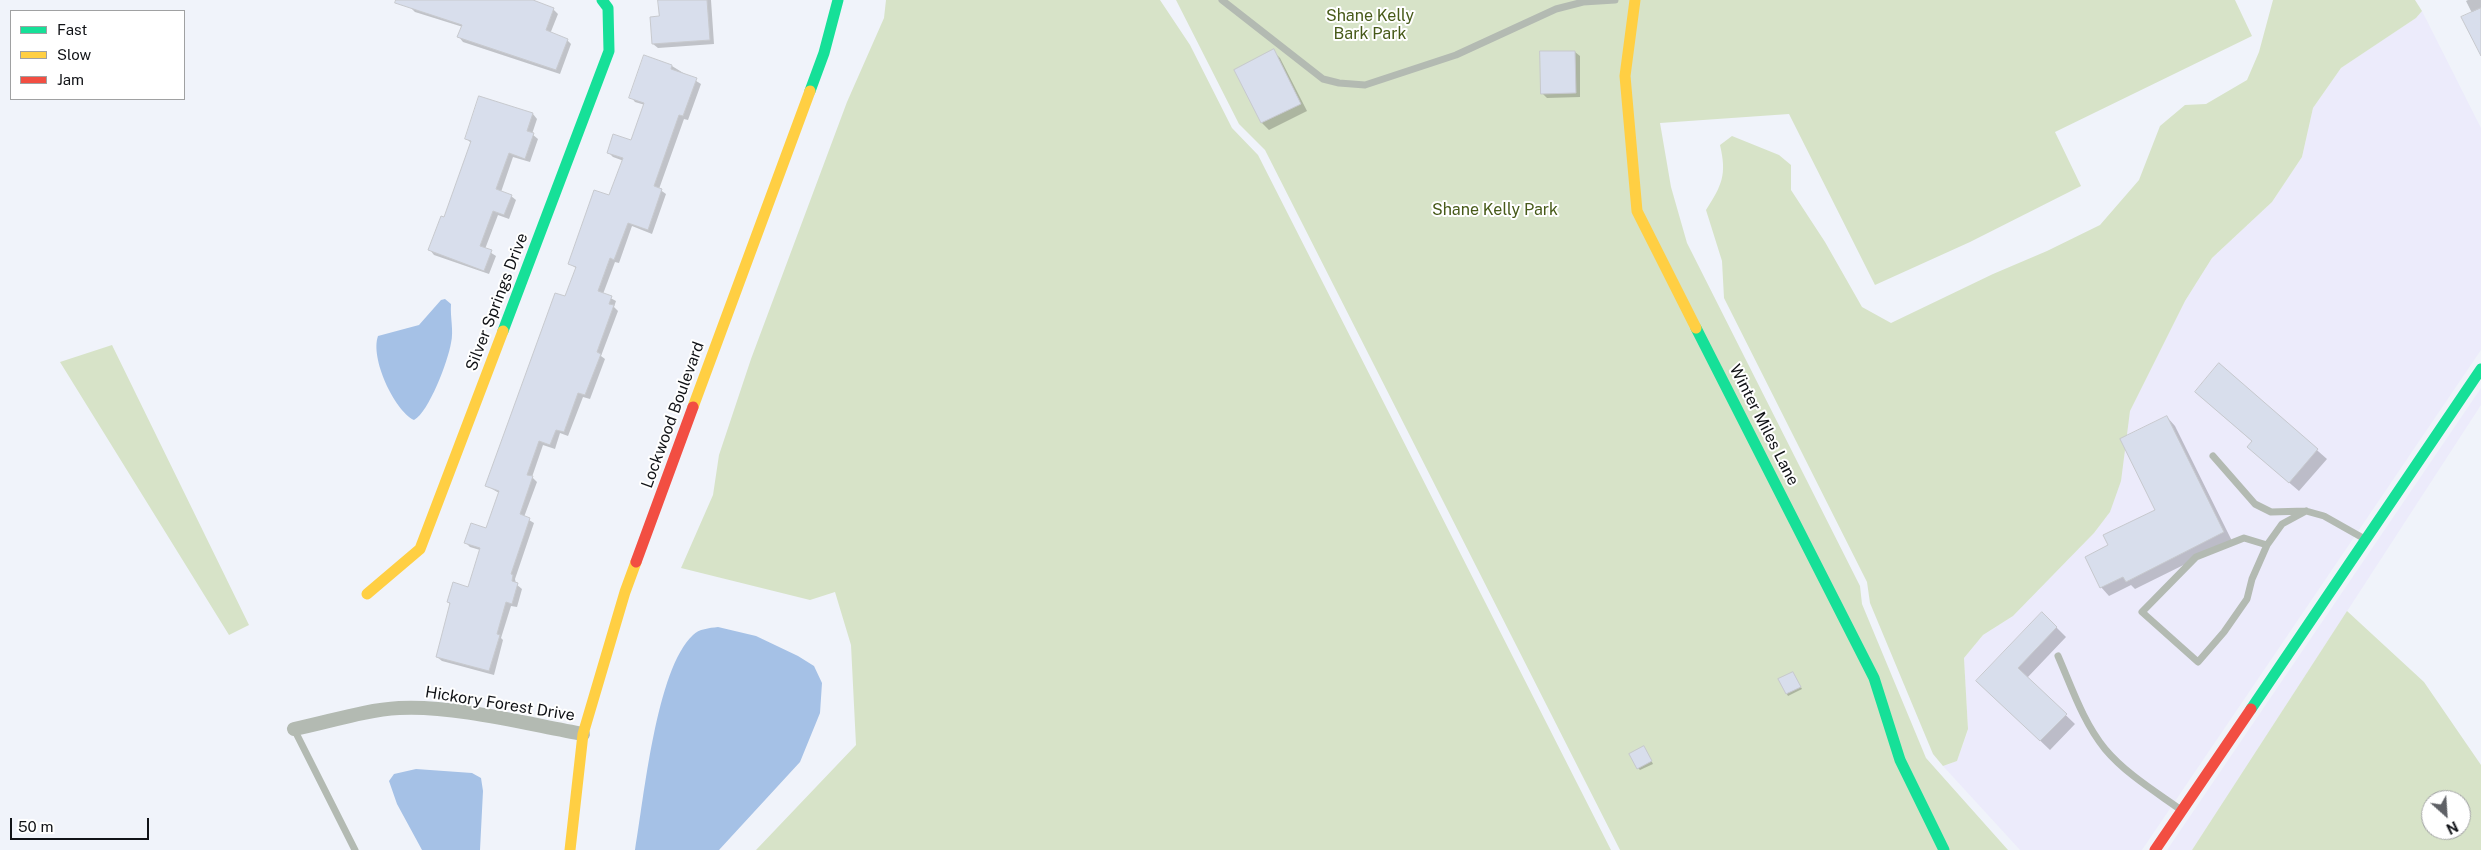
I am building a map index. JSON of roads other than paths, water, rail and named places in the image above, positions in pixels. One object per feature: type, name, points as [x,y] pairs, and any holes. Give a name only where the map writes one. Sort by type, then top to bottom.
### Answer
[{"type":"street","name":"Silver Springs Drive","points":[[367,594],[420,549],[610,51],[608,8],[602,0]]},
{"type":"street","name":"Lockwood Boulevard","points":[[570,850],[583,734],[625,592],[824,53],[838,0]]},
{"type":"street","name":"Winter Miles Lane","points":[[1635,0],[1624,76],[1637,212],[1874,678],[1900,760],[1944,850]]},
{"type":"street","points":[[2154,850],[2481,369]]},
{"type":"street","name":"Hickory Forest Drive","points":[[294,729],[358,714],[398,708],[439,709],[583,734]]},
{"type":"lane","points":[[1222,0],[1323,79],[1338,83],[1365,85],[1456,55],[1556,9],[1583,2],[1615,0]]},
{"type":"lane","points":[[2213,456],[2255,504],[2271,512],[2306,511],[2324,516],[2365,540]]},
{"type":"lane","points":[[2267,545],[2244,538],[2196,557],[2142,612],[2198,662],[2224,632],[2247,599],[2252,579],[2267,545],[2282,524],[2306,511]]},
{"type":"lane","points":[[2058,656],[2084,718],[2106,750],[2128,771],[2181,811]]},
{"type":"lane","points":[[294,729],[355,850]]},
{"type":"water","points":[[445,299],[451,304],[452,338],[449,351],[432,397],[420,415],[414,420],[399,406],[386,382],[377,357],[376,346],[378,336],[419,325],[441,300]]},
{"type":"water","points":[[718,627],[756,636],[798,656],[814,666],[822,683],[820,713],[800,762],[719,850],[635,850],[654,736],[670,676],[680,652],[693,635],[701,630]]},
{"type":"water","points":[[416,769],[472,773],[481,778],[483,791],[480,850],[422,850],[397,804],[389,781],[394,774]]},
{"type":"park label","name":"Shane Kelly Bark Park","points":[[1370,25]]},
{"type":"park label","name":"Shane Kelly Park","points":[[1495,210]]}]
